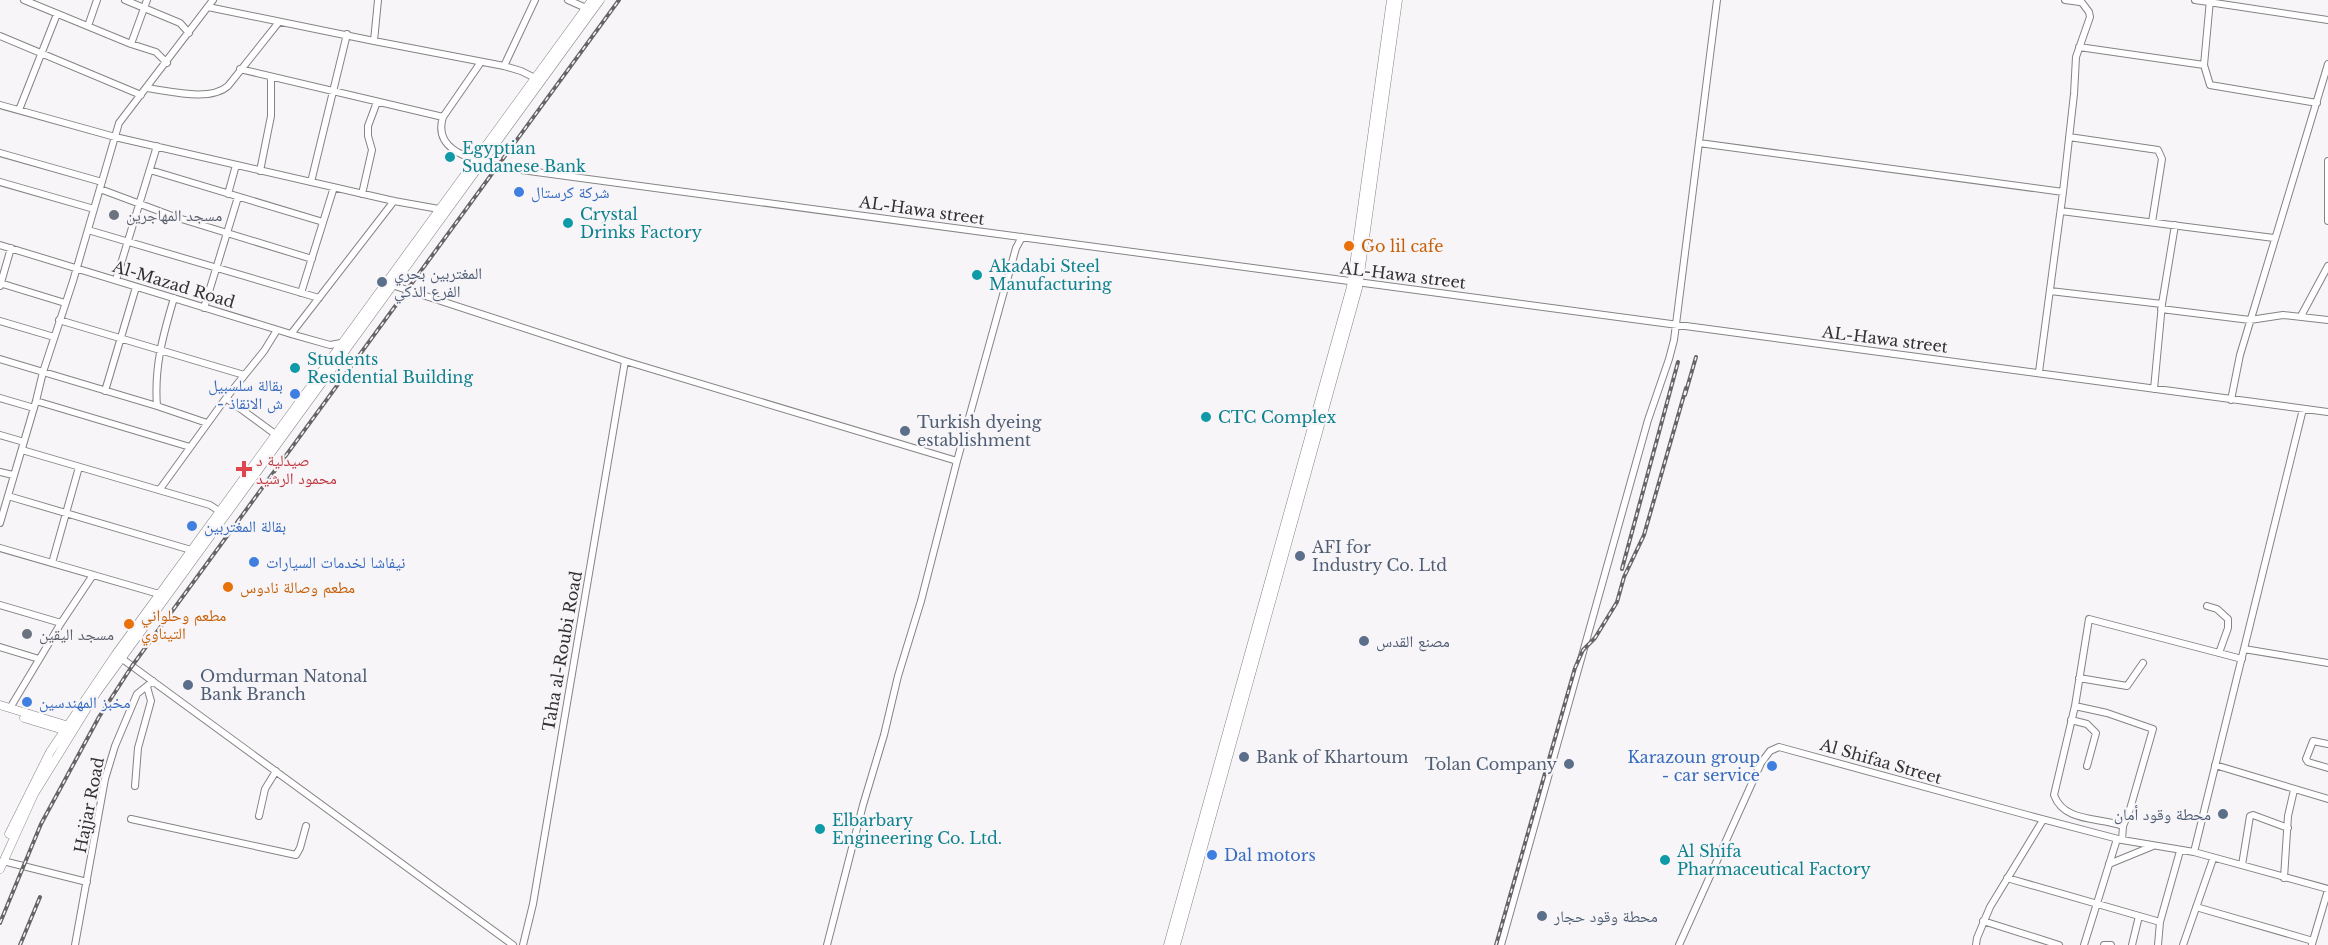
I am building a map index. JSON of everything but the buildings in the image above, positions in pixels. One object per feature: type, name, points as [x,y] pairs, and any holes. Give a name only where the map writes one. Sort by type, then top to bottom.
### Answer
[{"type":"main road","points":[[538,80],[592,0]]},
{"type":"main road","points":[[69,729],[82,702],[275,434],[392,285],[479,160],[600,0]]},
{"type":"main road","points":[[1386,64],[1391,0]]},
{"type":"main road","points":[[1176,945],[1356,282],[1386,64],[1398,0]]},
{"type":"main road","points":[[1,862],[29,791],[69,729],[315,384],[341,343],[439,209],[479,160]]},
{"type":"main road","points":[[1168,945],[1356,282]]},
{"type":"main road","points":[[0,705],[69,729]]},
{"type":"main road","points":[[0,710],[69,729]]},
{"type":"street","points":[[88,26],[97,0]]},
{"type":"street","points":[[125,0],[180,22],[189,33]]},
{"type":"street","points":[[131,44],[147,0]]},
{"type":"street","points":[[0,523],[43,372],[123,116],[167,63],[213,0]]},
{"type":"street","points":[[374,41],[378,0]]},
{"type":"street","points":[[504,66],[535,0]]},
{"type":"street","points":[[568,0],[586,8]]},
{"type":"street","points":[[1500,945],[1648,420],[1670,358],[1717,0]]},
{"type":"street","points":[[2039,372],[2061,211],[2076,57],[2090,17],[2089,12],[2080,1],[2065,0]]},
{"type":"street","points":[[2195,0],[2328,21]]},
{"type":"street","points":[[27,1],[156,52],[167,63]]},
{"type":"street","points":[[2210,1],[2204,65],[2208,82],[2213,86],[2317,103]]},
{"type":"street","points":[[208,7],[504,66],[521,71],[538,80]]},
{"type":"street","points":[[20,110],[57,14]]},
{"type":"street","points":[[146,88],[206,95],[217,93],[228,86],[279,22]]},
{"type":"street","points":[[311,182],[347,34]]},
{"type":"street","points":[[0,36],[141,95]]},
{"type":"street","points":[[2079,47],[2204,65]]},
{"type":"street","points":[[240,69],[333,93],[443,117],[481,62]]},
{"type":"street","points":[[2231,400],[2250,320],[2328,64]]},
{"type":"street","points":[[260,171],[271,116],[271,78]]},
{"type":"street","points":[[362,194],[372,150],[368,126],[377,102]]},
{"type":"street","points":[[0,105],[116,137],[334,188],[439,209]]},
{"type":"street","name":"AL-Hawa street","points":[[443,117],[440,126],[449,146],[461,155],[498,166],[2328,412]]},
{"type":"street","points":[[2068,137],[2158,150],[2162,159],[2152,222]]},
{"type":"street","points":[[1699,143],[2063,192]]},
{"type":"street","points":[[116,280],[157,146]]},
{"type":"street","points":[[0,153],[101,186],[175,217],[312,259]]},
{"type":"street","points":[[2328,161],[2328,221]]},
{"type":"street","points":[[228,194],[236,165]]},
{"type":"street","points":[[150,170],[323,222]]},
{"type":"street","points":[[0,182],[94,209]]},
{"type":"street","points":[[301,293],[334,188]]},
{"type":"street","points":[[204,308],[238,197]]},
{"type":"street","points":[[291,334],[394,201]]},
{"type":"street","points":[[2061,211],[2274,238]]},
{"type":"street","points":[[2154,389],[2162,307],[2175,225]]},
{"type":"street","points":[[88,230],[319,298]]},
{"type":"street","points":[[827,945],[957,461],[1016,248],[1022,237]]},
{"type":"street","name":"Al-Mazad Road","points":[[0,245],[277,330],[330,345],[341,343]]},
{"type":"street","points":[[11,248],[0,284],[65,303]]},
{"type":"street","points":[[2301,316],[2328,266]]},
{"type":"street","points":[[392,285],[625,361],[957,461]]},
{"type":"street","points":[[105,391],[136,287]]},
{"type":"street","points":[[2050,291],[2250,320],[2283,315],[2328,320]]},
{"type":"street","points":[[158,406],[156,376],[159,351],[174,298]]},
{"type":"street","points":[[59,320],[244,375]]},
{"type":"street","points":[[0,321],[54,337]]},
{"type":"street","points":[[160,489],[225,398],[264,351],[277,330]]},
{"type":"street","points":[[0,359],[207,423]]},
{"type":"street","name":"Taha al-Roubi Road","points":[[523,945],[533,904],[625,361]]},
{"type":"street","points":[[0,398],[35,405],[189,447]]},
{"type":"street","points":[[225,398],[275,434]]},
{"type":"street","points":[[2194,852],[2303,409]]},
{"type":"street","points":[[0,435],[79,467],[160,489],[210,505],[219,511]]},
{"type":"street","points":[[52,563],[79,467]]},
{"type":"street","points":[[0,472],[13,476]]},
{"type":"street","points":[[8,495],[191,550]]},
{"type":"street","points":[[0,548],[159,594]]},
{"type":"street","points":[[10,708],[93,575]]},
{"type":"street","points":[[0,605],[61,623]]},
{"type":"street","points":[[2207,606],[2217,609],[2228,619],[2228,627],[2219,653]]},
{"type":"street","points":[[2123,826],[2073,815],[2061,808],[2054,795],[2075,706],[2089,618],[2242,659]]},
{"type":"street","points":[[0,648],[39,660]]},
{"type":"street","points":[[2244,649],[2328,663]]},
{"type":"street","points":[[121,657],[513,945]]},
{"type":"street","points":[[2079,678],[2127,686],[2143,663]]},
{"type":"street","name":"Hajjar Road","points":[[75,945],[103,785],[115,746],[137,694],[153,681]]},
{"type":"street","points":[[135,786],[138,748],[151,701],[147,687]]},
{"type":"street","points":[[2075,706],[2107,713],[2153,729],[2130,808],[2109,864],[2084,945]]},
{"type":"street","points":[[2071,720],[2087,724],[2096,733],[2087,766]]},
{"type":"street","points":[[2328,744],[2313,741],[2306,759],[2308,762],[2328,768]]},
{"type":"street","name":"Al Shifaa Street","points":[[1679,945],[1761,763],[1774,748],[1785,748],[2043,820],[2120,839],[2194,852],[2328,890]]},
{"type":"street","points":[[2215,765],[2328,799]]},
{"type":"street","points":[[259,816],[265,789],[276,771]]},
{"type":"street","points":[[2284,878],[2288,816],[2294,790]]},
{"type":"street","points":[[2242,865],[2250,816],[2253,815],[2288,828]]},
{"type":"street","points":[[131,819],[296,855],[306,826]]},
{"type":"street","points":[[1976,945],[1983,921],[2043,820]]},
{"type":"street","points":[[2109,864],[2154,845]]},
{"type":"street","points":[[2158,945],[2160,922],[2180,851]]},
{"type":"street","points":[[2183,945],[2213,859]]},
{"type":"street","points":[[1,862],[87,882]]},
{"type":"street","points":[[2007,878],[2160,922]]},
{"type":"street","points":[[2196,907],[2312,943],[2328,890]]},
{"type":"street","points":[[2132,945],[2139,916]]},
{"type":"street","points":[[1983,921],[2059,945]]},
{"type":"street","points":[[2104,945],[2111,945]]},
{"type":"railway","points":[[0,923],[41,824],[99,717],[132,666],[619,0]]},
{"type":"railway","points":[[1685,395],[1696,357]]},
{"type":"railway","points":[[1622,569],[1678,362]]},
{"type":"railway","points":[[1496,945],[1575,668],[1583,650],[1595,638],[1617,602],[1624,577],[1644,535],[1686,388]]},
{"type":"railway","points":[[20,945],[40,897]]},
{"type":"place","name":"Egyptian Sudanese Bank","points":[[450,157]]},
{"type":"place","name":"شركة كرستال","points":[[519,192]]},
{"type":"place","name":"مسجد المهاجرين","points":[[114,215]]},
{"type":"place","name":"Crystal Drinks Factory","points":[[568,223]]},
{"type":"place","name":"Go lil cafe","points":[[1349,246]]},
{"type":"place","name":"Akadabi Steel Manufacturing","points":[[977,275]]},
{"type":"place","name":"المغتربين بحري الفرع الذكي","points":[[382,282]]},
{"type":"place","name":"Students Residential Building","points":[[295,368]]},
{"type":"place","name":"بقالة سلسبيل - ش الانقاذ","points":[[295,394]]},
{"type":"place","name":"CTC Complex","points":[[1206,417]]},
{"type":"place","name":"Turkish dyeing establishment","points":[[905,431]]},
{"type":"place","name":"صيدلية د محمود الرشيد","points":[[244,469]]},
{"type":"place","name":"بقالة المغتربين","points":[[192,526]]},
{"type":"place","name":"AFI for Industry Co. Ltd","points":[[1300,556]]},
{"type":"place","name":"نيفاشا لخدمات السيارات","points":[[254,562]]},
{"type":"place","name":"مطعم وصالة نادوس","points":[[228,587]]},
{"type":"place","name":"مطعم وحلواني التيناوي","points":[[129,624]]},
{"type":"place","name":"مسجد اليقين","points":[[27,634]]},
{"type":"place","name":"مصنع القدس","points":[[1364,641]]},
{"type":"place","name":"Omdurman Natonal Bank Branch","points":[[188,685]]},
{"type":"place","name":"مخبز المهندسين","points":[[27,702]]},
{"type":"place","name":"Bank of Khartoum","points":[[1244,757]]},
{"type":"place","name":"Tolan Company","points":[[1569,764]]},
{"type":"place","name":"Karazoun group - car service","points":[[1772,766]]},
{"type":"place","name":"محطة وقود أمان","points":[[2223,814]]},
{"type":"place","name":"Elbarbary Engineering Co. Ltd.","points":[[820,829]]},
{"type":"place","name":"Dal motors","points":[[1212,855]]},
{"type":"place","name":"Al Shifa Pharmaceutical Factory","points":[[1665,860]]},
{"type":"place","name":"محطة وقود حجار","points":[[1542,916]]}]
